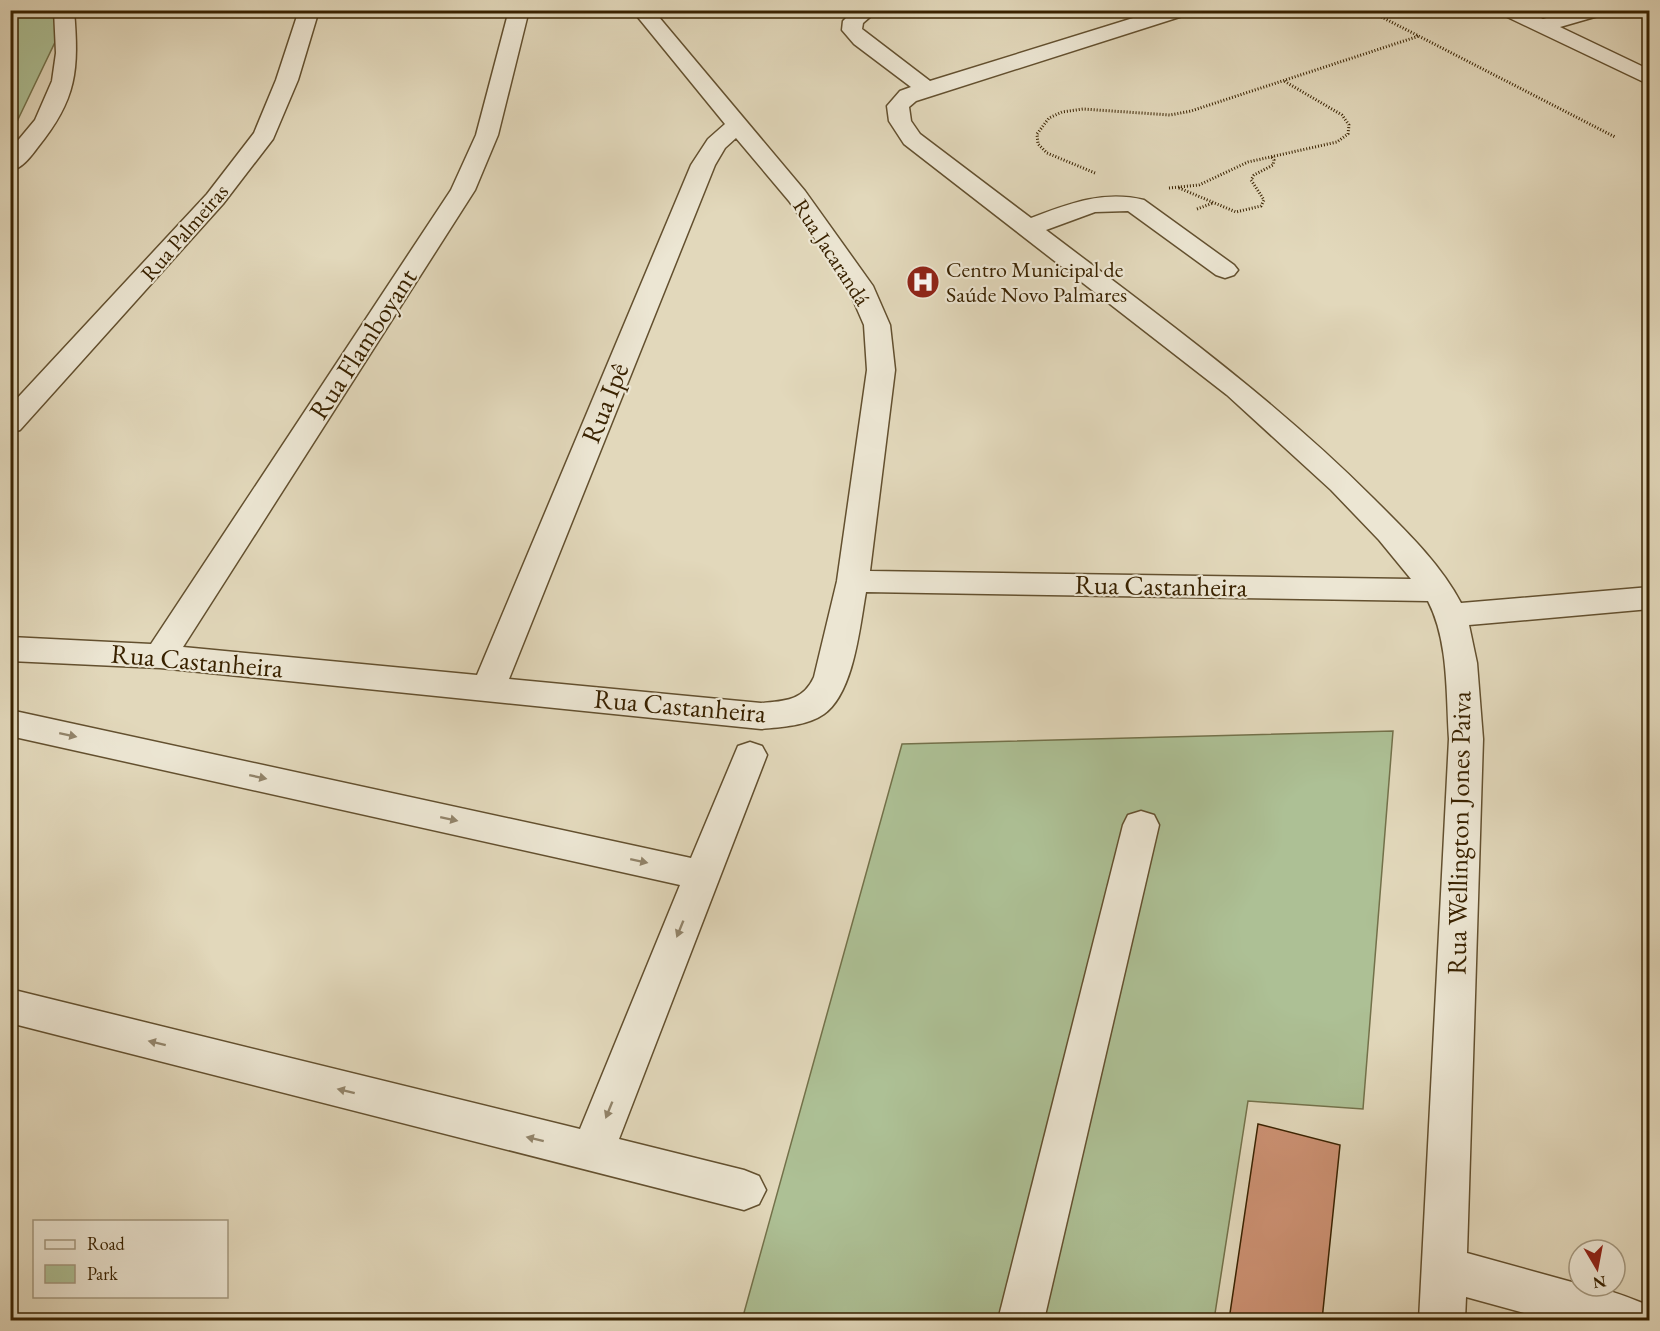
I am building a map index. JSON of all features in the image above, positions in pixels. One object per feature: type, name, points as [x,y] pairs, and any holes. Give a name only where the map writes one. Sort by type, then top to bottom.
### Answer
[{"type":"street","points":[[10,164],[46,122],[60,93],[66,66],[64,10]]},
{"type":"street","name":"Rua Palmeiras","points":[[10,424],[215,199],[266,134],[287,80],[309,10]]},
{"type":"street","name":"Rua Flamboyant","points":[[160,656],[463,190],[487,135],[519,10]]},
{"type":"street","name":"Rua Jacarandá","points":[[642,10],[736,126],[797,196],[860,286],[877,325],[881,370],[853,581]]},
{"type":"street","points":[[868,10],[854,21],[852,30],[917,93],[1182,10]]},
{"type":"street","points":[[1508,10],[1650,79]]},
{"type":"street","points":[[1541,26],[1598,10]]},
{"type":"street","name":"Rua Wellington Jones Paiva","points":[[917,93],[898,106],[900,121],[912,139],[1237,389],[1341,483],[1390,533],[1445,603],[1461,663],[1466,739],[1442,1320]]},
{"type":"street","name":"Rua Ipê","points":[[488,689],[703,165],[716,144],[736,126]]},
{"type":"street","points":[[1028,228],[1089,207],[1121,201],[1135,205],[1225,270]]},
{"type":"street","name":"Rua Castanheira","points":[[10,649],[160,656],[761,716],[792,713],[818,702],[830,682],[853,581],[1445,603],[1650,598]]},
{"type":"street","points":[[10,723],[702,875]]},
{"type":"street","points":[[592,1153],[750,755]]},
{"type":"street","points":[[1021,1320],[1142,825]]},
{"type":"street","points":[[10,1006],[744,1190]]},
{"type":"street","points":[[1445,1269],[1629,1320]]},
{"type":"path","points":[[1368,10],[1615,137]]},
{"type":"path","points":[[1096,174],[1047,153],[1038,144],[1037,134],[1048,118],[1062,111],[1083,109],[1170,115],[1191,111],[1419,36]]},
{"type":"path","points":[[1167,188],[1199,185],[1248,162],[1337,142],[1348,134],[1349,125],[1342,115],[1284,81]]},
{"type":"path","points":[[1179,188],[1202,196],[1226,211],[1252,210],[1261,206],[1264,200],[1251,180],[1254,175],[1273,165],[1274,160],[1271,156]]},
{"type":"green space","points":[[11,11],[56,11],[57,38],[11,134]]},
{"type":"green space","points":[[1393,731],[1363,1109],[1248,1101],[1214,1320],[742,1320],[902,744]]},
{"type":"building","points":[[1258,1124],[1340,1145],[1322,1320],[1229,1320]]},
{"type":"waterway","points":[[10,39],[15,10]]},
{"type":"place","name":"Centro Municipal de Saúde Novo Palmares","points":[[923,282]]}]
